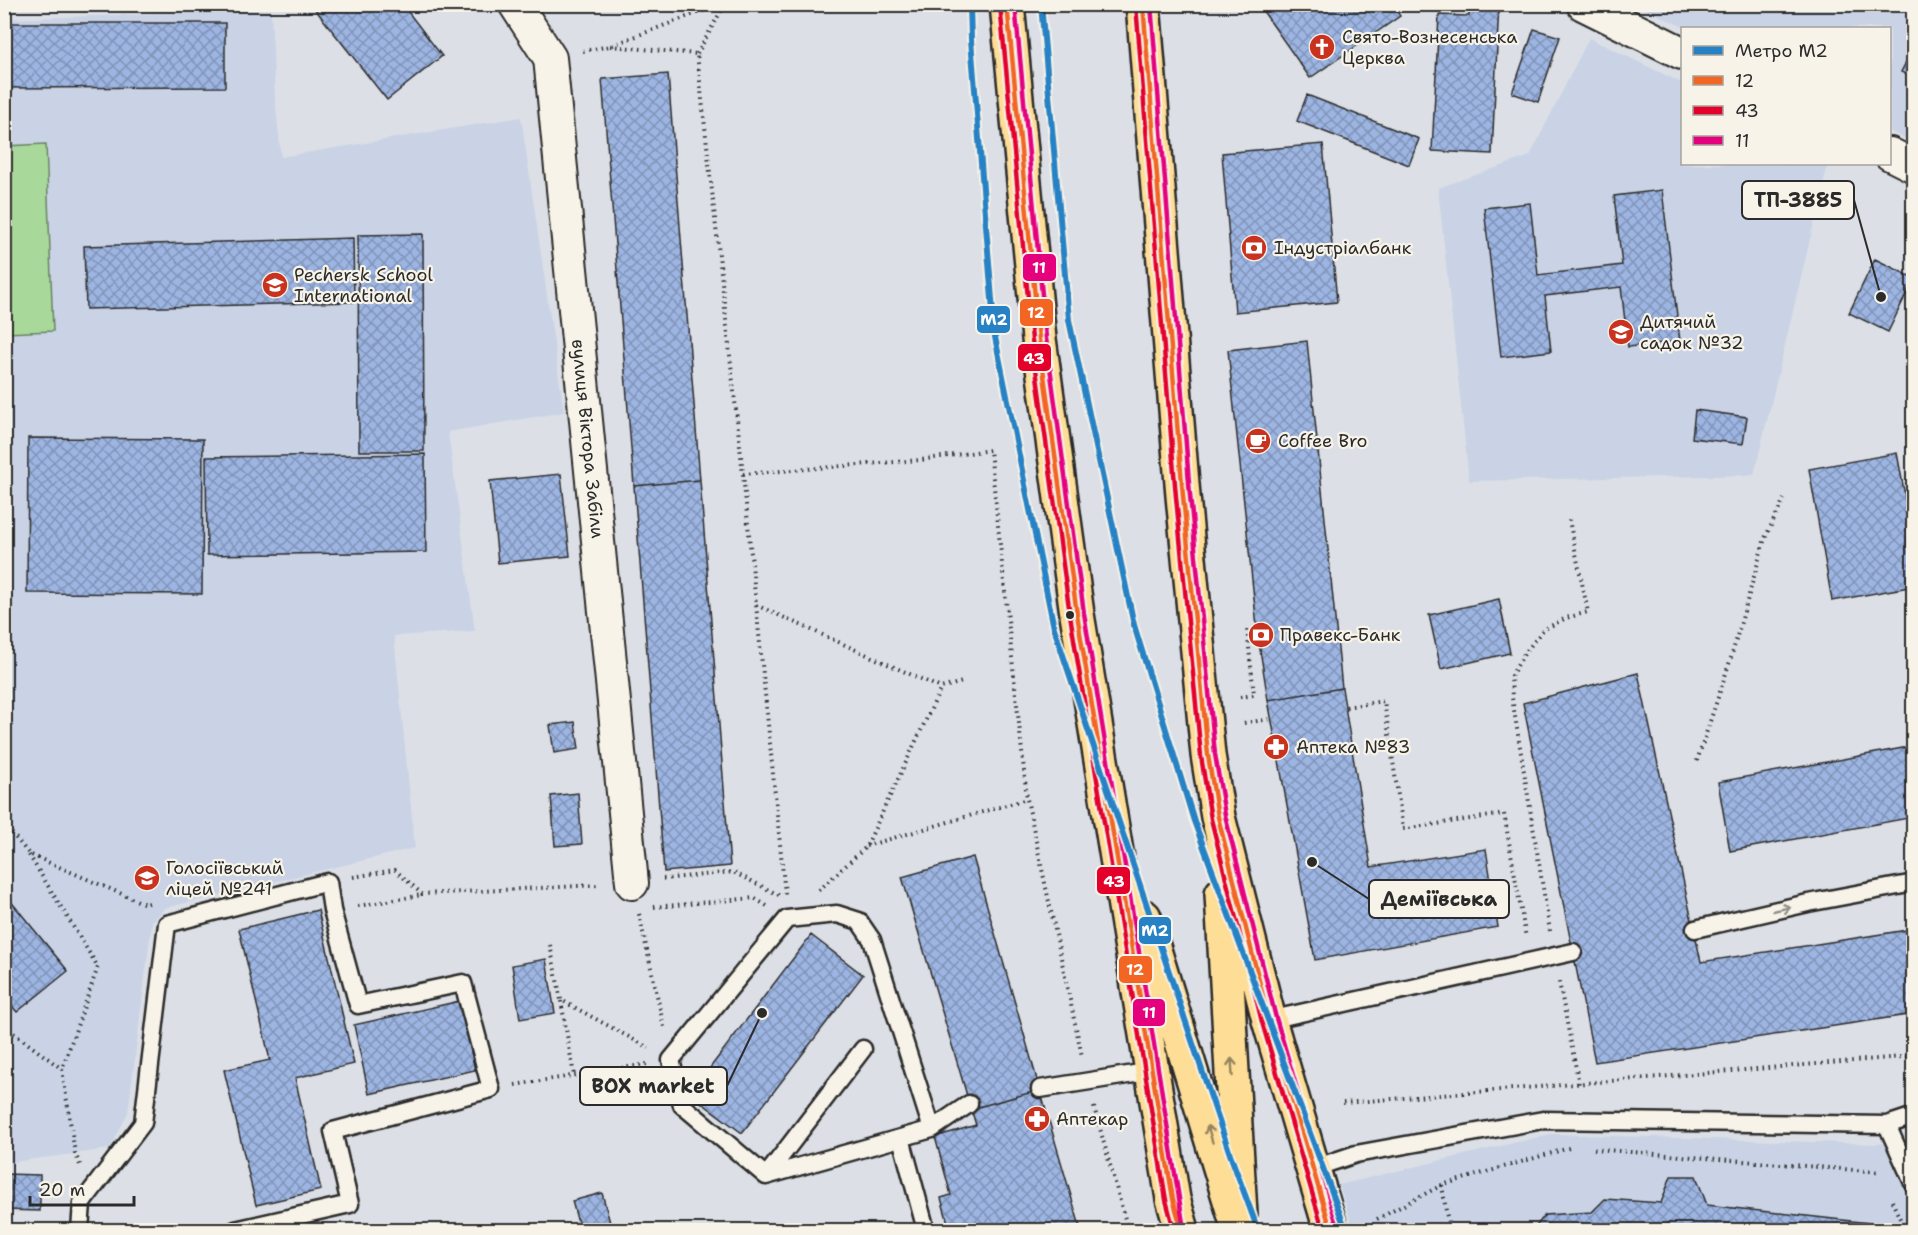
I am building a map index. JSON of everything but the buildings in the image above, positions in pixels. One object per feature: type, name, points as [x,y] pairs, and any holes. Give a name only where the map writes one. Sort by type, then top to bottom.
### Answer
[{"type":"main road","points":[[1008,4],[1039,339],[1077,614],[1175,1215],[1182,1230]]},
{"type":"main road","points":[[1143,4],[1183,496],[1208,755],[1218,817],[1269,1020],[1311,1169],[1331,1230]]},
{"type":"main road","points":[[1103,784],[1240,1230]]},
{"type":"main road","points":[[1218,817],[1240,1230]]},
{"type":"street","name":"вулиця Віктора Забіли","points":[[515,4],[550,58],[635,896]]},
{"type":"street","points":[[1583,4],[1681,52]]},
{"type":"street","points":[[1891,154],[1914,166]]},
{"type":"lane","points":[[80,1230],[82,1203],[143,1123],[167,924],[327,882],[332,910],[358,1005],[463,983],[491,1089],[333,1131],[350,1204],[235,1230]]},
{"type":"lane","points":[[1695,929],[1808,903],[1914,883]]},
{"type":"lane","points":[[766,1176],[682,1105],[671,1060],[787,919],[837,914],[859,921],[872,940],[932,1129]]},
{"type":"lane","points":[[1269,1020],[1573,952]]},
{"type":"lane","points":[[766,1176],[863,1048]]},
{"type":"lane","points":[[1040,1089],[1153,1071]]},
{"type":"lane","points":[[766,1176],[932,1129],[969,1104]]},
{"type":"lane","points":[[1311,1169],[1356,1154],[1543,1120],[1887,1125],[1914,1116]]},
{"type":"lane","points":[[1887,1125],[1914,1185]]},
{"type":"lane","points":[[901,1138],[926,1230]]},
{"type":"path","points":[[550,58],[610,46],[723,4]]},
{"type":"path","points":[[635,896],[733,872],[786,898],[697,54],[723,4]]},
{"type":"path","points":[[610,46],[697,54]]},
{"type":"path","points":[[743,474],[920,460],[990,450],[1027,799],[1087,1081],[1128,1230]]},
{"type":"path","points":[[1697,761],[1730,662],[1765,538],[1784,499]]},
{"type":"path","points":[[1569,520],[1588,612],[1566,618],[1543,630],[1524,654],[1511,676],[1512,698],[1554,957],[1579,1084]]},
{"type":"path","points":[[756,605],[941,688],[962,682]]},
{"type":"path","points":[[1240,697],[1254,696],[1247,629]]},
{"type":"path","points":[[332,910],[422,894],[754,898],[787,919],[866,847],[941,688]]},
{"type":"path","points":[[1346,707],[1384,701],[1403,829],[1504,814],[1530,962]]},
{"type":"path","points":[[1244,723],[1271,719]]},
{"type":"path","points":[[866,847],[1027,799]]},
{"type":"path","points":[[4,824],[28,854],[98,967],[62,1069],[75,1154],[93,1189]]},
{"type":"path","points":[[28,854],[145,904],[156,902]]},
{"type":"path","points":[[327,882],[395,870],[422,894]]},
{"type":"path","points":[[635,896],[671,1060]]},
{"type":"path","points":[[550,945],[574,1075]]},
{"type":"path","points":[[561,1000],[671,1060]]},
{"type":"path","points":[[4,1026],[62,1069]]},
{"type":"path","points":[[1343,1103],[1914,1056]]},
{"type":"path","points":[[542,1080],[671,1060]]},
{"type":"path","points":[[1377,1219],[1442,1185],[1572,1148]]},
{"type":"path","points":[[1583,1149],[1880,1172],[1884,1182]]},
{"type":"path","points":[[1442,1185],[1449,1230]]},
{"type":"path","points":[[1888,1192],[1905,1230]]},
{"type":"shaded area","points":[[1638,5],[1913,5],[1913,143],[1891,132],[1891,27],[1683,27]]},
{"type":"shaded area","name":"Pechersk School International","points":[[271,10],[275,97],[281,157],[521,117],[564,412],[448,432],[475,631],[394,636],[415,848],[165,908],[152,922],[128,1113],[110,1149],[5,1163],[4,19]]},
{"type":"shaded area","name":"Дитячий садок №32","points":[[1589,38],[1681,83],[1681,165],[1828,165],[1754,475],[1469,481],[1438,188],[1530,156]]},
{"type":"shaded area","points":[[1551,1134],[1878,1144],[1913,1137],[1913,1230],[1354,1230],[1339,1185]]},
{"type":"green space","points":[[46,144],[53,331],[5,333],[5,146]]},
{"type":"metro line","name":"M2","points":[[970,4],[995,337],[1054,628],[1231,1157],[1258,1230]]},
{"type":"metro line","name":"M2","points":[[1041,4],[1069,320],[1134,625],[1194,821],[1346,1230]]},
{"type":"transit line","name":"12","points":[[1007,4],[1039,339],[1077,614],[1173,1199],[1182,1230]]},
{"type":"transit line","name":"11","points":[[1015,4],[1046,338],[1084,613],[1184,1229]]},
{"type":"transit line","name":"12","points":[[1143,4],[1183,496],[1208,755],[1218,817],[1269,1020],[1331,1230]]},
{"type":"transit line","name":"11","points":[[1151,4],[1190,495],[1215,754],[1225,815],[1276,1018],[1338,1228]]},
{"type":"transit line","name":"43","points":[[1000,5],[1032,340],[1070,615],[1166,1200],[1174,1230]]},
{"type":"transit line","name":"43","points":[[1136,5],[1176,497],[1201,756],[1211,819],[1262,1022],[1323,1230]]},
{"type":"place","name":"Свято-Вознесенська Церква","points":[[1322,47]]},
{"type":"place","name":"Індустріалбанк","points":[[1254,248]]},
{"type":"place","name":"Pechersk School International","points":[[275,285]]},
{"type":"place","name":"ТП-3885","points":[[1881,297]]},
{"type":"place","name":"Дитячий садок №32","points":[[1621,332]]},
{"type":"place","name":"Coffee Bro","points":[[1258,441]]},
{"type":"place","name":"Правекс-Банк","points":[[1261,635]]},
{"type":"place","name":"Аптека №83","points":[[1276,747]]},
{"type":"place","name":"Деміївська","points":[[1312,862]]},
{"type":"place","name":"Голосіївський ліцей №241","points":[[147,878]]},
{"type":"place","name":"BOX market","points":[[762,1013]]},
{"type":"place","name":"Аптекар","points":[[1037,1119]]}]
